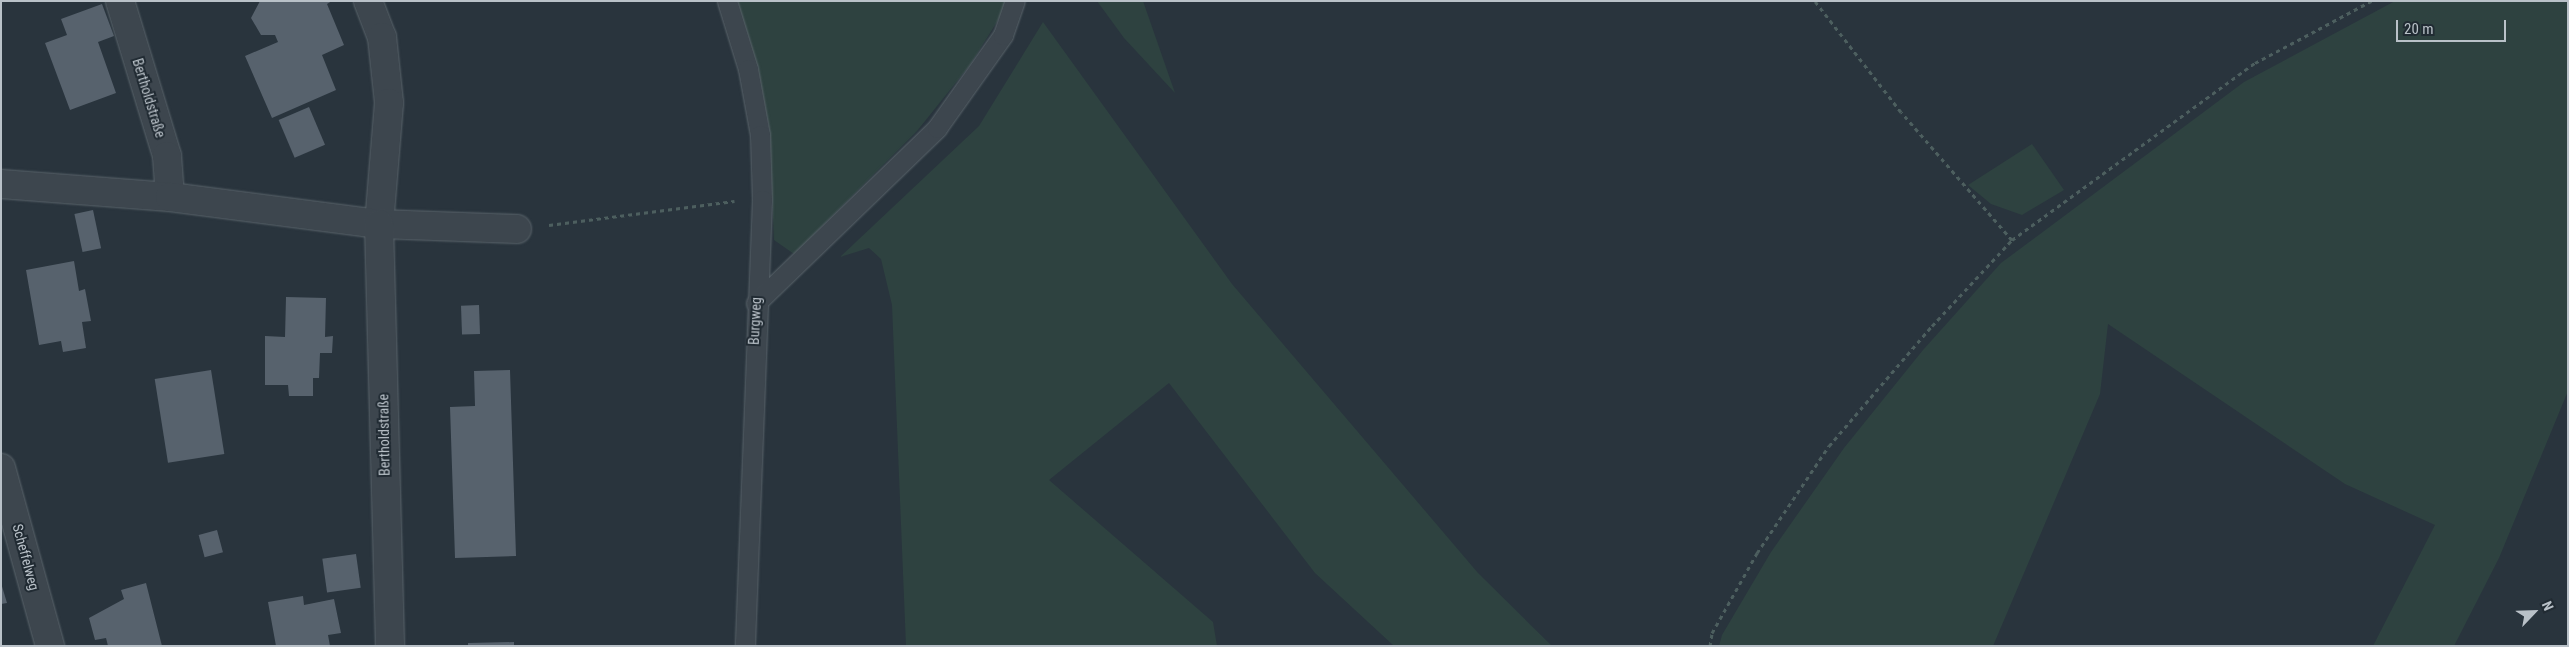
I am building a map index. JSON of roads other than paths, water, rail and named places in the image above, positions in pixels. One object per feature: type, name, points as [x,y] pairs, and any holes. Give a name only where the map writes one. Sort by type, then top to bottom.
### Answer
[{"type":"street","name":"Bertholdstraße","points":[[120,1],[167,156],[170,197]]},
{"type":"street","name":"Bertholdstraße","points":[[368,1],[382,37],[389,103],[379,224],[390,646]]},
{"type":"street","points":[[1,184],[170,197],[379,224],[517,229]]},
{"type":"street","name":"Scheffelweg","points":[[1,468],[50,646]]},
{"type":"lane","name":"Burgweg","points":[[727,1],[748,69],[760,135],[762,200],[762,252],[756,302],[745,646]]},
{"type":"lane","points":[[756,302],[937,128],[1003,35],[1015,1]]}]
